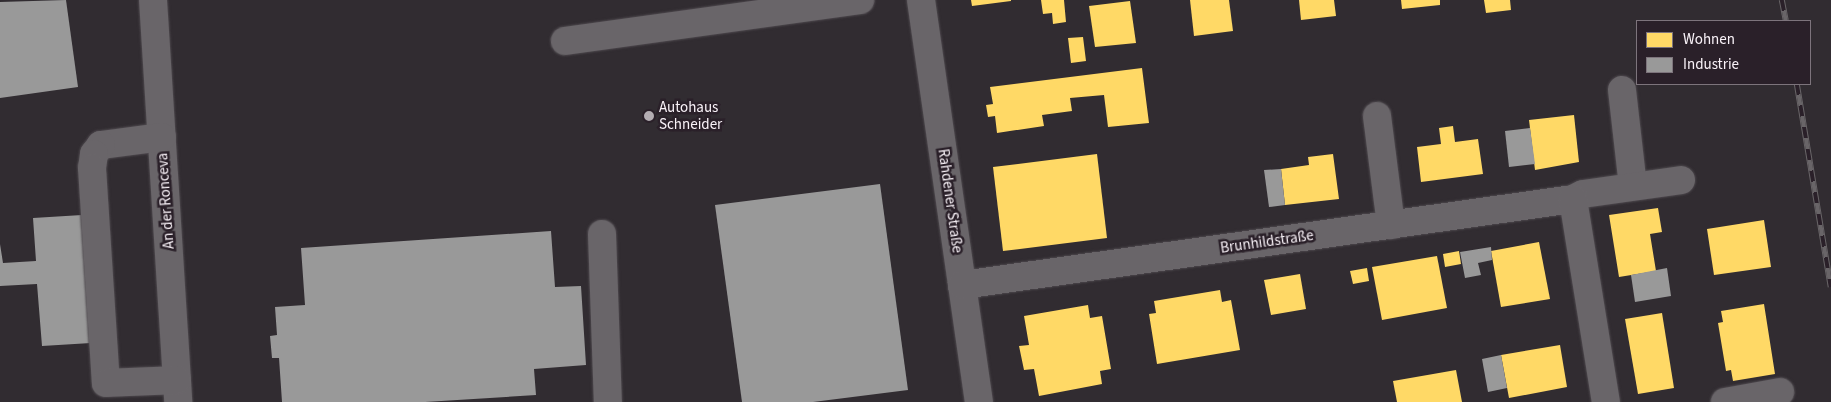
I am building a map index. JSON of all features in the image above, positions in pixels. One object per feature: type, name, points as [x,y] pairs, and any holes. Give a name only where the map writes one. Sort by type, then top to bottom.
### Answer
[{"type":"street","name":"An der Ronceva","points":[[153,0],[177,391]]},
{"type":"street","points":[[565,41],[860,0]]},
{"type":"street","name":"Rahdener Straße","points":[[921,0],[979,402]]},
{"type":"street","points":[[1622,90],[1632,186]]},
{"type":"street","points":[[1377,116],[1391,225]]},
{"type":"street","points":[[162,137],[101,145],[94,154],[92,168],[106,383],[177,391]]},
{"type":"street","name":"Brunhildstraße","points":[[962,285],[1573,199],[1632,186],[1681,180]]},
{"type":"street","points":[[1573,199],[1606,402]]},
{"type":"street","points":[[602,234],[608,402]]},
{"type":"street","points":[[1725,402],[1780,392]]},
{"type":"building: Wohnen","points":[[971,0],[1011,0],[1011,1],[972,6]]},
{"type":"building: Wohnen","points":[[1041,0],[1064,0],[1066,22],[1053,24],[1052,13],[1043,14]]},
{"type":"building: Wohnen","points":[[1190,0],[1229,0],[1233,31],[1194,36]]},
{"type":"building: Wohnen","points":[[1299,0],[1334,0],[1336,16],[1301,20]]},
{"type":"building: Wohnen","points":[[1401,0],[1440,0],[1440,5],[1402,9]]},
{"type":"building: Wohnen","points":[[1484,0],[1510,0],[1511,10],[1486,13]]},
{"type":"building: Wohnen","points":[[1130,1],[1136,43],[1095,47],[1089,6]]},
{"type":"building: Wohnen","points":[[1083,37],[1086,61],[1071,63],[1068,38]]},
{"type":"building: Wohnen","points":[[1142,68],[1149,123],[1108,127],[1104,95],[1070,98],[1072,111],[1042,115],[1044,126],[997,133],[995,116],[988,117],[986,105],[993,104],[990,87]]},
{"type":"building: Wohnen","points":[[1574,115],[1579,162],[1535,170],[1529,120]]},
{"type":"building: Wohnen","points":[[1453,126],[1455,142],[1478,139],[1483,174],[1421,182],[1417,147],[1441,144],[1439,128]]},
{"type":"building: Wohnen","points":[[1097,154],[1107,238],[1003,251],[993,167]]},
{"type":"building: Wohnen","points":[[1333,154],[1339,199],[1285,205],[1281,169],[1309,165],[1308,157]]},
{"type":"building: Wohnen","points":[[1658,208],[1662,232],[1650,234],[1656,271],[1619,277],[1609,215]]},
{"type":"building: Wohnen","points":[[1764,220],[1771,267],[1714,275],[1707,229]]},
{"type":"building: Wohnen","points":[[1539,242],[1550,299],[1501,307],[1491,251]]},
{"type":"building: Wohnen","points":[[1459,251],[1461,264],[1445,267],[1443,254]]},
{"type":"building: Wohnen","points":[[1437,256],[1447,308],[1382,320],[1372,267]]},
{"type":"building: Wohnen","points":[[1367,268],[1369,281],[1353,284],[1350,271]]},
{"type":"building: Wohnen","points":[[1300,274],[1306,309],[1271,315],[1264,280]]},
{"type":"building: Wohnen","points":[[1220,290],[1222,302],[1231,300],[1240,350],[1157,364],[1149,314],[1156,313],[1154,301]]},
{"type":"building: Wohnen","points":[[1764,304],[1775,374],[1733,381],[1731,370],[1726,371],[1718,323],[1723,322],[1721,311]]},
{"type":"building: Wohnen","points":[[1088,305],[1090,318],[1102,316],[1111,369],[1100,371],[1102,384],[1039,396],[1034,369],[1024,370],[1019,346],[1029,345],[1024,316]]},
{"type":"building: Wohnen","points":[[1662,313],[1674,388],[1638,394],[1625,319]]},
{"type":"building: Wohnen","points":[[1560,345],[1567,387],[1509,398],[1501,355]]},
{"type":"building: Wohnen","points":[[1456,370],[1462,402],[1397,402],[1393,381]]},
{"type":"building: Industrie","points":[[66,0],[78,87],[0,98],[0,2]]},
{"type":"building: Industrie","points":[[1530,128],[1535,164],[1509,167],[1505,131]]},
{"type":"building: Industrie","points":[[1281,169],[1285,205],[1269,207],[1264,170]]},
{"type":"building: Industrie","points":[[880,184],[908,390],[813,402],[742,402],[715,205]]},
{"type":"building: Industrie","points":[[82,215],[91,343],[42,346],[37,284],[0,286],[0,244],[3,263],[36,261],[33,218]]},
{"type":"building: Industrie","points":[[551,231],[555,287],[581,286],[586,365],[534,369],[536,395],[425,402],[282,402],[279,358],[272,358],[270,336],[277,335],[275,307],[305,305],[301,248]]},
{"type":"building: Industrie","points":[[1491,247],[1492,260],[1478,263],[1481,275],[1465,278],[1460,252]]},
{"type":"building: Industrie","points":[[1667,268],[1671,296],[1635,302],[1631,275]]},
{"type":"building: Industrie","points":[[1501,355],[1507,388],[1488,392],[1482,359]]},
{"type":"railway","points":[[1782,0],[1786,20]]},
{"type":"railway","points":[[1797,85],[1831,287]]},
{"type":"place","name":"Autohaus Schneider","points":[[649,116]]}]
